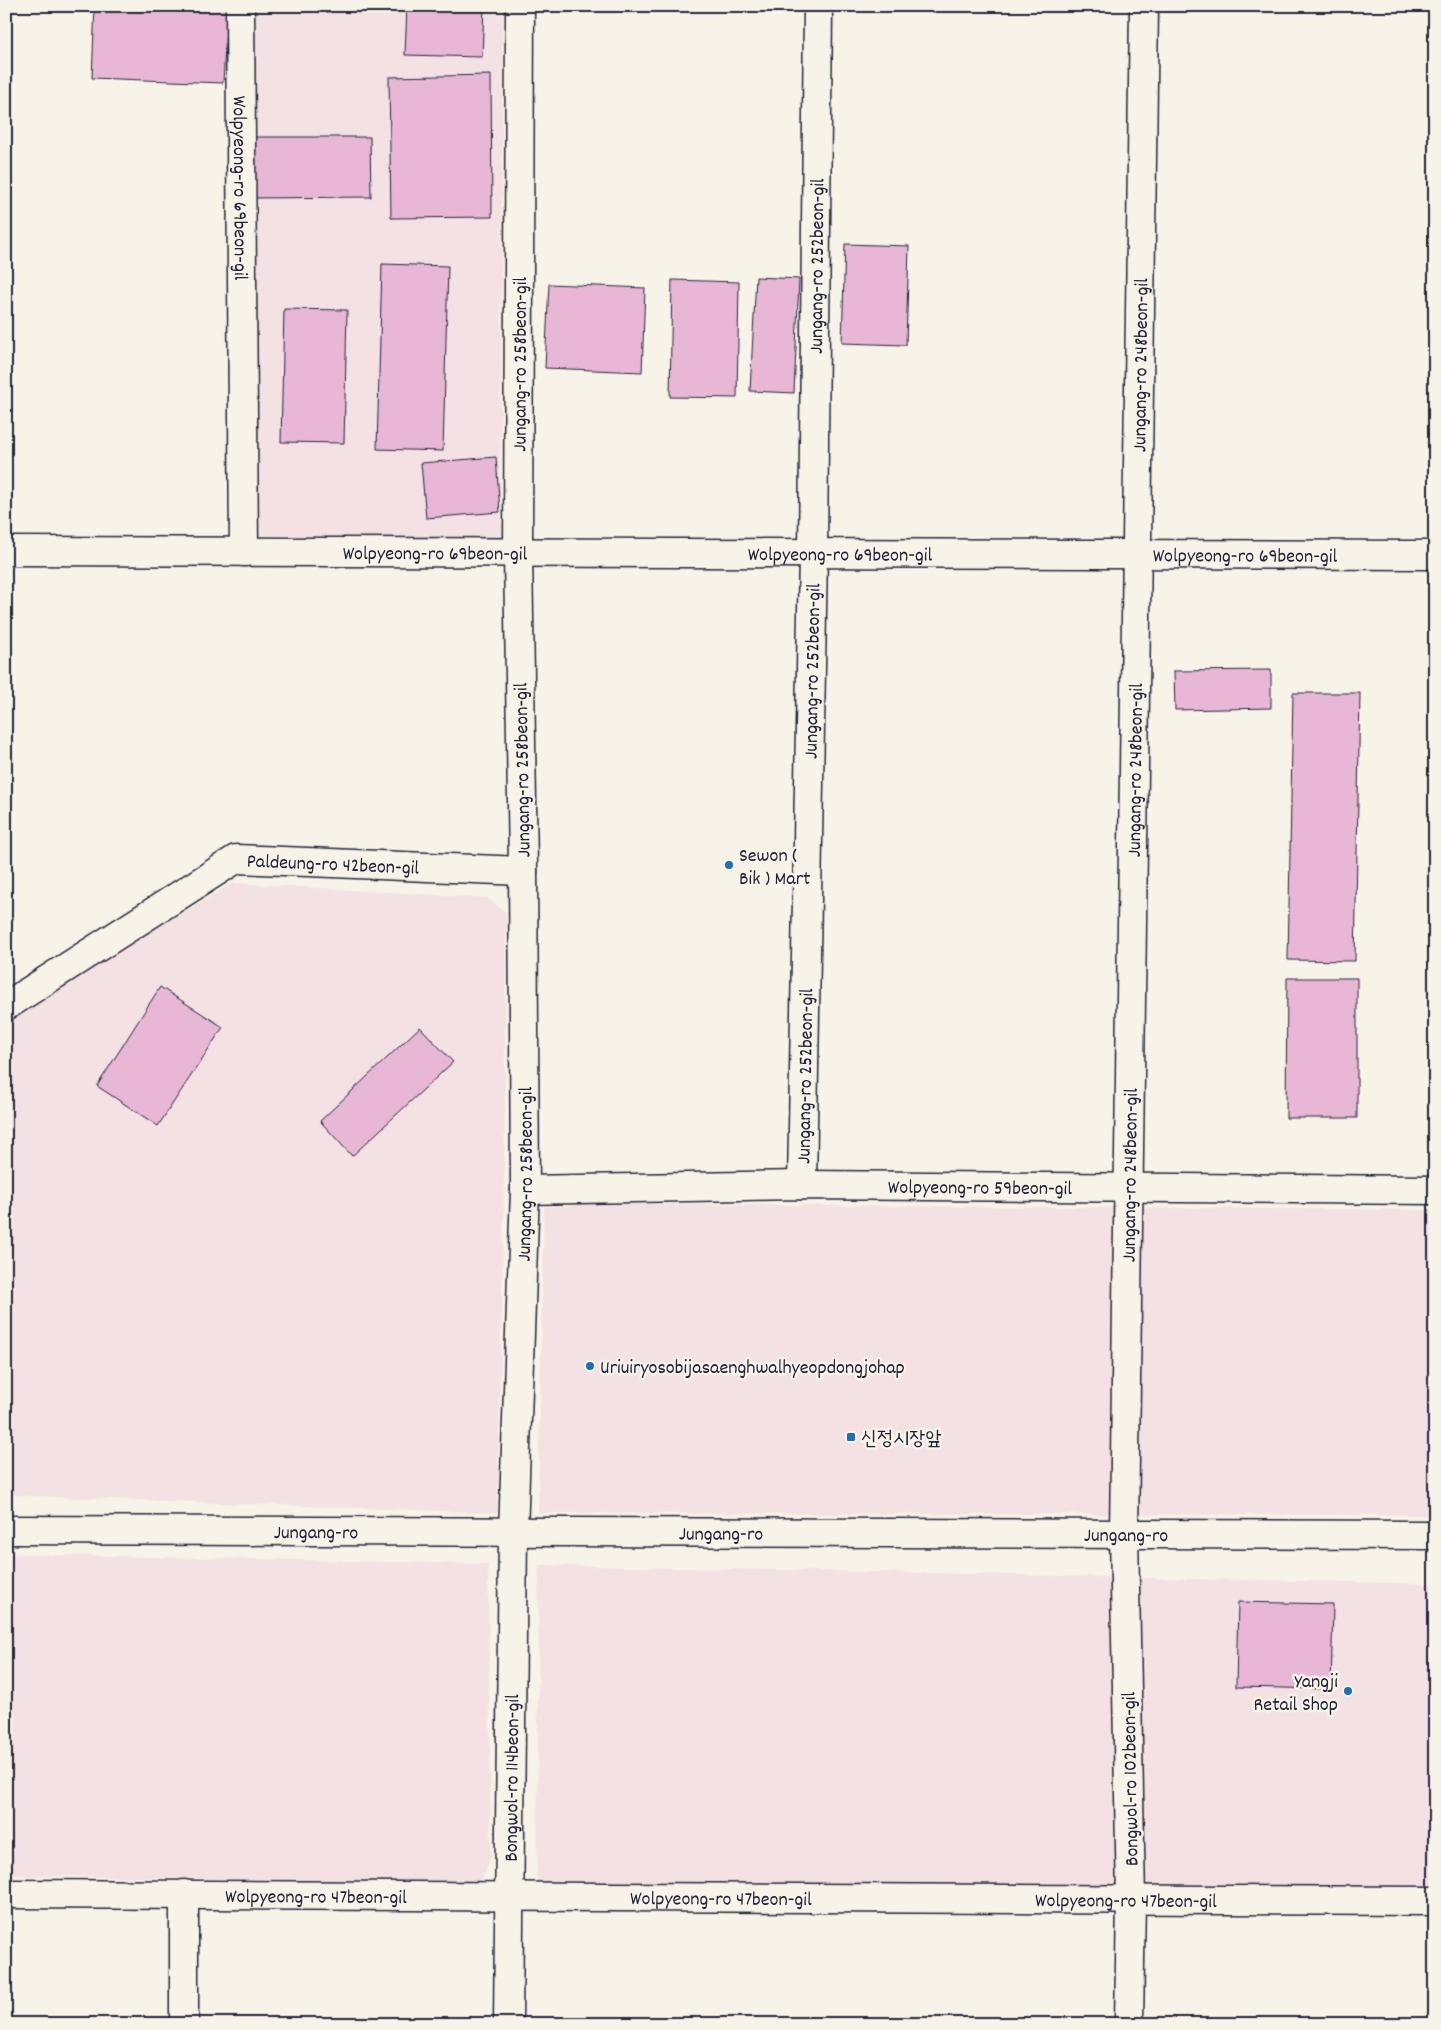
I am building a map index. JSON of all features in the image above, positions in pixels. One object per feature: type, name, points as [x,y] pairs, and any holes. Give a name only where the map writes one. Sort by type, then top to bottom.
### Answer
[{"type":"street","name":"Wolpyeong-ro 69beon-gil","points":[[240,6],[244,552]]},
{"type":"street","name":"Jungang-ro 258beon-gil","points":[[513,1533],[525,1190],[523,871],[518,553],[520,6]]},
{"type":"street","name":"Jungang-ro 252beon-gil","points":[[802,1185],[813,554],[818,6]]},
{"type":"street","name":"Jungang-ro 248beon-gil","points":[[1124,1534],[1144,6]]},
{"type":"street","name":"Wolpyeong-ro 69beon-gil","points":[[6,551],[1435,555]]},
{"type":"street","name":"Paldeung-ro 42beon-gil","points":[[6,1006],[236,859],[523,871]]},
{"type":"street","name":"Wolpyeong-ro 59beon-gil","points":[[525,1190],[802,1185],[1435,1190]]},
{"type":"street","name":"Jungang-ro","points":[[6,1530],[1435,1535]]},
{"type":"street","name":"Bongwol-ro 114beon-gil","points":[[508,2024],[513,1533]]},
{"type":"street","name":"Bongwol-ro 102beon-gil","points":[[1124,1534],[1131,1899],[1129,2024]]},
{"type":"street","name":"Wolpyeong-ro 47beon-gil","points":[[6,1894],[1435,1900]]},
{"type":"street","points":[[184,1894],[184,2024]]},
{"type":"shaded area","points":[[253,6],[503,6],[500,512],[504,539],[257,535]]},
{"type":"shaded area","points":[[233,883],[488,898],[506,913],[504,1208],[497,1513],[6,1495],[6,1016]]},
{"type":"shaded area","points":[[622,1204],[1435,1210],[1435,1515],[538,1513],[544,1207]]},
{"type":"shaded area","points":[[6,1554],[488,1564],[491,1857],[480,1883],[6,1875]]},
{"type":"shaded area","points":[[539,1565],[1435,1584],[1435,1891],[537,1883]]},
{"type":"building","points":[[95,6],[227,6],[223,83],[92,78]]},
{"type":"building","points":[[407,6],[484,6],[482,57],[405,55]]},
{"type":"building","points":[[491,75],[492,217],[391,218],[389,77]]},
{"type":"building","points":[[252,137],[370,137],[371,197],[253,198]]},
{"type":"building","points":[[845,244],[909,246],[906,345],[842,343]]},
{"type":"building","points":[[382,264],[448,266],[443,451],[377,449]]},
{"type":"building","points":[[756,277],[799,279],[794,393],[750,391]]},
{"type":"building","points":[[672,280],[739,282],[737,398],[670,397]]},
{"type":"building","points":[[549,284],[645,288],[642,372],[545,368]]},
{"type":"building","points":[[284,309],[347,310],[344,443],[281,442]]},
{"type":"building","points":[[496,457],[500,512],[426,518],[421,463]]},
{"type":"building","points":[[1271,670],[1271,708],[1175,710],[1174,671]]},
{"type":"building","points":[[1293,693],[1360,693],[1355,961],[1288,960]]},
{"type":"building","points":[[1287,978],[1357,978],[1357,1118],[1286,1118]]},
{"type":"building","points":[[160,987],[223,1027],[158,1126],[97,1086]]},
{"type":"building","points":[[420,1027],[453,1062],[352,1156],[320,1121]]},
{"type":"building","points":[[1238,1602],[1333,1604],[1331,1689],[1236,1687]]},
{"type":"place","name":"Sewon ( Bik ) Mart","points":[[729,865]]},
{"type":"place","name":"Uriuiryosobijasaenghwalhyeopdongjohap","points":[[590,1366]]},
{"type":"place","name":"신정시장앞","points":[[851,1437]]},
{"type":"place","name":"Yangji Retail Shop","points":[[1348,1691]]}]
